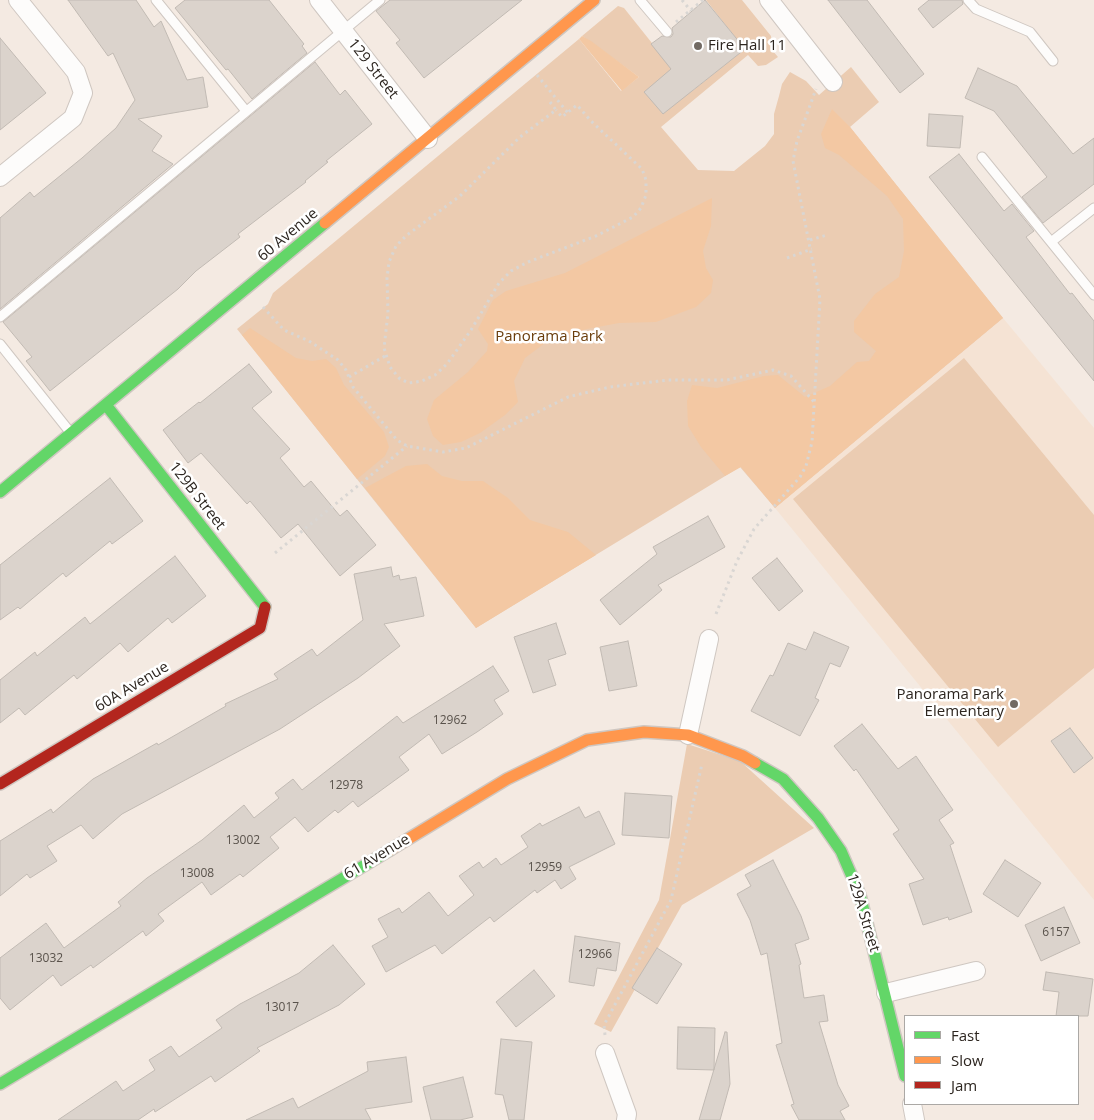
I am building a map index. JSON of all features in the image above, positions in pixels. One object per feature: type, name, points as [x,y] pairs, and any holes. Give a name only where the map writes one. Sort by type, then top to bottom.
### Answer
[{"type":"street","points":[[0,177],[73,118],[83,93],[76,72],[18,0]]},
{"type":"street","name":"129 Street","points":[[319,0],[428,139]]},
{"type":"street","name":"60 Avenue","points":[[0,492],[594,0]]},
{"type":"street","points":[[769,0],[833,82]]},
{"type":"street","name":"129B Street","points":[[106,405],[265,605]]},
{"type":"street","name":"60A Avenue","points":[[0,784],[260,628],[265,605]]},
{"type":"street","points":[[688,735],[709,639]]},
{"type":"street","name":"61 Avenue","points":[[0,1084],[507,779],[587,740],[644,732],[688,735]]},
{"type":"street","name":"129A Street","points":[[688,735],[743,756],[783,779],[818,818],[841,851],[860,895],[886,993],[904,1072]]},
{"type":"street","points":[[886,993],[976,971]]},
{"type":"street","points":[[605,1053],[628,1114],[626,1120]]},
{"type":"street","points":[[912,1105],[915,1120]]},
{"type":"lane","points":[[156,0],[246,111]]},
{"type":"lane","points":[[0,317],[380,0]]},
{"type":"lane","points":[[640,0],[666,31]]},
{"type":"lane","points":[[968,0],[976,10],[1030,32],[1053,61]]},
{"type":"lane","points":[[982,157],[1094,295]]},
{"type":"lane","points":[[1051,242],[1094,208]]},
{"type":"lane","points":[[0,344],[72,434]]},
{"type":"path","points":[[682,0],[691,11]]},
{"type":"path","points":[[666,31],[703,0]]},
{"type":"path","points":[[535,73],[568,113]]},
{"type":"path","points":[[716,614],[737,561],[754,529],[800,477],[806,466],[812,442],[820,299],[812,250],[793,161],[797,141],[815,90]]},
{"type":"path","points":[[550,102],[562,117],[577,105],[591,121],[642,169],[646,180],[646,195],[641,208],[633,217],[617,226],[511,271],[499,283],[457,351],[435,375],[422,381],[409,383],[400,379],[390,367],[384,348],[388,313],[387,278],[389,262],[396,246],[460,196],[520,137],[556,110]]},
{"type":"path","points":[[810,240],[827,235]]},
{"type":"path","points":[[787,258],[812,250]]},
{"type":"path","points":[[263,307],[284,330],[309,341],[338,360],[353,387],[378,419],[396,440],[407,446],[443,452],[466,448],[568,397],[610,387],[668,380],[728,380],[773,370],[791,376],[815,403]]},
{"type":"path","points":[[349,377],[385,356]]},
{"type":"path","points":[[275,553],[407,446]]},
{"type":"path","points":[[605,1053],[604,1025],[670,900],[702,762]]},
{"type":"shaded area","name":"Panorama Park Elementary","points":[[1003,318],[1094,428],[1094,900],[775,508]]},
{"type":"green space","name":"Panorama Park","points":[[706,0],[742,0],[771,36],[772,50],[778,57],[766,65],[758,66],[748,55],[661,127],[698,170],[734,171],[765,146],[774,134],[774,114],[782,84],[790,72],[806,81],[819,95],[851,67],[879,102],[850,127],[1003,318],[775,508],[740,467],[476,628],[237,329],[268,304],[273,293],[579,39],[621,91],[639,77],[582,36],[618,6],[624,8],[691,92],[744,49]]},
{"type":"green space","points":[[582,36],[639,77],[622,91],[579,39]]},
{"type":"green space","points":[[832,109],[850,127],[1003,318],[775,508],[741,467],[725,476],[701,447],[688,426],[687,401],[692,385],[717,388],[764,376],[778,375],[805,397],[830,386],[857,362],[869,361],[876,351],[854,332],[854,321],[875,294],[899,277],[904,251],[903,219],[887,196],[839,155],[825,148],[821,134]]},
{"type":"green space","points":[[712,198],[711,226],[703,251],[706,268],[713,280],[711,293],[696,307],[656,322],[619,323],[587,329],[549,340],[525,358],[514,381],[518,402],[505,415],[480,433],[461,442],[443,445],[433,436],[427,419],[434,400],[468,372],[487,351],[488,344],[478,329],[493,300],[506,291],[565,273]]},
{"type":"green space","points":[[250,328],[296,358],[312,361],[326,359],[336,368],[344,385],[384,432],[389,447],[385,456],[357,479],[242,335]]},
{"type":"green space","name":"Panorama Park Elementary","points":[[964,358],[1094,515],[1094,668],[998,747],[793,499]]},
{"type":"green space","points":[[427,464],[442,476],[462,481],[483,481],[508,498],[530,520],[568,532],[596,555],[476,628],[365,488],[406,466]]},
{"type":"green space","points":[[687,744],[740,761],[814,828],[682,905],[611,1032],[594,1024],[659,900]]},
{"type":"building","points":[[68,0],[136,0],[154,27],[161,21],[187,80],[203,77],[208,107],[138,119],[162,136],[152,151],[173,164],[0,309],[0,218],[30,192],[34,197],[82,158],[116,128],[135,100],[113,53],[108,56]]},
{"type":"building","points":[[185,0],[269,0],[304,44],[302,46],[307,53],[252,99],[175,8]]},
{"type":"building","points":[[390,0],[522,0],[424,78],[396,43],[400,40],[376,11]]},
{"type":"building","name":"Fire Hall 11","points":[[705,0],[745,49],[663,114],[644,92],[671,69],[651,44],[662,36],[671,37],[673,34],[672,28]]},
{"type":"building","points":[[828,0],[867,0],[924,74],[900,93]]},
{"type":"building","points":[[929,0],[962,0],[963,4],[933,28],[918,9]]},
{"type":"building","points":[[0,38],[46,93],[0,130]]},
{"type":"building","points":[[315,62],[340,95],[345,90],[372,124],[326,161],[328,162],[306,182],[238,234],[240,237],[196,271],[178,289],[50,391],[26,361],[32,357],[3,322]]},
{"type":"building","points":[[978,68],[1017,86],[1073,154],[1094,138],[1094,184],[1043,223],[1022,197],[1047,177],[994,111],[965,98]]},
{"type":"building","points":[[929,114],[963,116],[960,148],[927,146]]},
{"type":"building","points":[[959,154],[1004,211],[1012,204],[1034,231],[1026,237],[1070,294],[1072,293],[1094,321],[1094,381],[929,177]]},
{"type":"building","points":[[249,364],[272,392],[252,408],[290,449],[280,458],[304,487],[311,481],[340,516],[347,510],[376,545],[340,576],[298,524],[281,538],[250,501],[247,504],[201,453],[188,463],[163,430]]},
{"type":"building","points":[[110,478],[143,521],[112,544],[110,541],[66,577],[63,573],[20,609],[18,607],[0,620],[0,565]]},
{"type":"building","points":[[708,516],[725,547],[658,585],[662,590],[620,625],[600,600],[657,554],[653,547]]},
{"type":"building","points":[[175,556],[206,596],[172,623],[168,618],[128,652],[120,643],[77,679],[74,675],[25,715],[19,708],[0,723],[0,680],[35,652],[37,656],[85,617],[90,624]]},
{"type":"building","points":[[777,558],[803,591],[779,611],[752,578]]},
{"type":"building","points":[[391,567],[393,577],[399,575],[400,580],[416,577],[424,616],[384,624],[400,646],[358,678],[280,729],[122,814],[93,839],[81,825],[47,846],[57,861],[30,878],[27,874],[0,896],[0,841],[51,809],[53,813],[93,779],[157,743],[158,745],[226,706],[225,704],[278,679],[274,674],[312,649],[317,656],[363,620],[354,574]]},
{"type":"building","points":[[556,623],[566,654],[548,660],[556,685],[533,693],[514,637]]},
{"type":"building","points":[[814,632],[849,647],[840,667],[830,663],[815,698],[819,700],[800,736],[751,711],[770,675],[773,676],[788,643],[806,650]]},
{"type":"building","points":[[628,641],[637,686],[609,691],[600,647]]},
{"type":"building","points":[[493,666],[509,691],[494,700],[503,714],[477,732],[442,754],[429,734],[399,757],[409,770],[358,807],[353,801],[338,813],[335,810],[308,832],[295,817],[270,837],[279,848],[243,877],[240,874],[211,895],[202,882],[158,914],[164,921],[146,936],[143,931],[93,968],[91,965],[61,986],[53,975],[10,1010],[0,998],[0,958],[46,923],[64,948],[121,906],[118,902],[147,878],[202,840],[244,805],[254,818],[279,798],[275,793],[293,779],[302,790],[397,716],[403,723]]},
{"type":"building","points":[[862,724],[898,769],[916,756],[953,810],[939,820],[954,843],[950,845],[972,912],[949,920],[948,917],[923,925],[909,884],[924,879],[893,834],[899,830],[856,769],[854,771],[834,746]]},
{"type":"building","points":[[1070,728],[1093,758],[1074,773],[1051,741]]},
{"type":"building","points":[[625,793],[672,796],[669,838],[622,835]]},
{"type":"building","points":[[579,807],[585,818],[599,811],[615,844],[569,867],[576,879],[561,889],[555,880],[537,893],[535,890],[494,922],[490,917],[442,954],[435,945],[386,972],[372,946],[388,937],[378,919],[399,908],[402,913],[429,892],[448,916],[474,895],[459,876],[479,862],[483,868],[496,858],[501,865],[528,847],[521,836],[540,823],[542,826]]},
{"type":"building","points":[[773,860],[801,916],[809,939],[795,944],[801,964],[799,965],[804,998],[824,995],[828,1021],[819,1022],[838,1085],[849,1106],[840,1111],[845,1120],[799,1120],[791,1105],[794,1104],[776,1045],[782,1043],[767,953],[761,955],[750,920],[737,894],[751,886],[745,875]]},
{"type":"building","points":[[1005,860],[1041,883],[1018,917],[983,894]]},
{"type":"building","points":[[1064,907],[1080,943],[1041,961],[1025,925]]},
{"type":"building","points":[[575,936],[620,943],[616,971],[597,968],[594,986],[569,982]]},
{"type":"building","points":[[333,945],[365,984],[339,1005],[257,1048],[260,1051],[215,1082],[211,1076],[155,1112],[154,1109],[138,1120],[58,1120],[116,1081],[123,1091],[155,1070],[149,1060],[171,1046],[179,1057],[222,1028],[216,1020],[240,1004],[299,973]]},
{"type":"building","points":[[657,948],[682,964],[657,1004],[632,988]]},
{"type":"building","points":[[534,970],[555,996],[516,1027],[496,1002]]},
{"type":"building","points":[[1046,972],[1093,979],[1088,1016],[1056,1015],[1059,992],[1043,990]]},
{"type":"building","points":[[678,1027],[715,1028],[714,1070],[677,1069]]},
{"type":"building","points":[[725,1032],[727,1032],[730,1084],[720,1120],[699,1120]]},
{"type":"building","points":[[501,1039],[532,1042],[524,1120],[509,1120],[503,1095],[495,1094]]},
{"type":"building","points":[[406,1057],[412,1102],[365,1109],[371,1120],[246,1120],[293,1098],[298,1108],[368,1071],[367,1062]]},
{"type":"building","points":[[463,1077],[473,1117],[460,1120],[431,1120],[423,1087]]},
{"type":"traffic: fast","points":[[0,492],[325,223]]},
{"type":"traffic: fast","points":[[106,405],[265,607]]},
{"type":"traffic: fast","points":[[755,763],[783,779],[818,818],[841,851],[860,895],[904,1072]]},
{"type":"traffic: fast","points":[[0,1084],[390,850]]},
{"type":"traffic: slow","points":[[325,223],[594,0]]},
{"type":"traffic: slow","points":[[390,850],[507,779],[587,740],[644,732],[688,735],[743,756],[755,763]]},
{"type":"traffic: jam","points":[[0,784],[260,628],[265,607]]},
{"type":"place","name":"Fire Hall 11","points":[[698,46]]},
{"type":"place","name":"Panorama Park Elementary","points":[[1014,704]]}]
